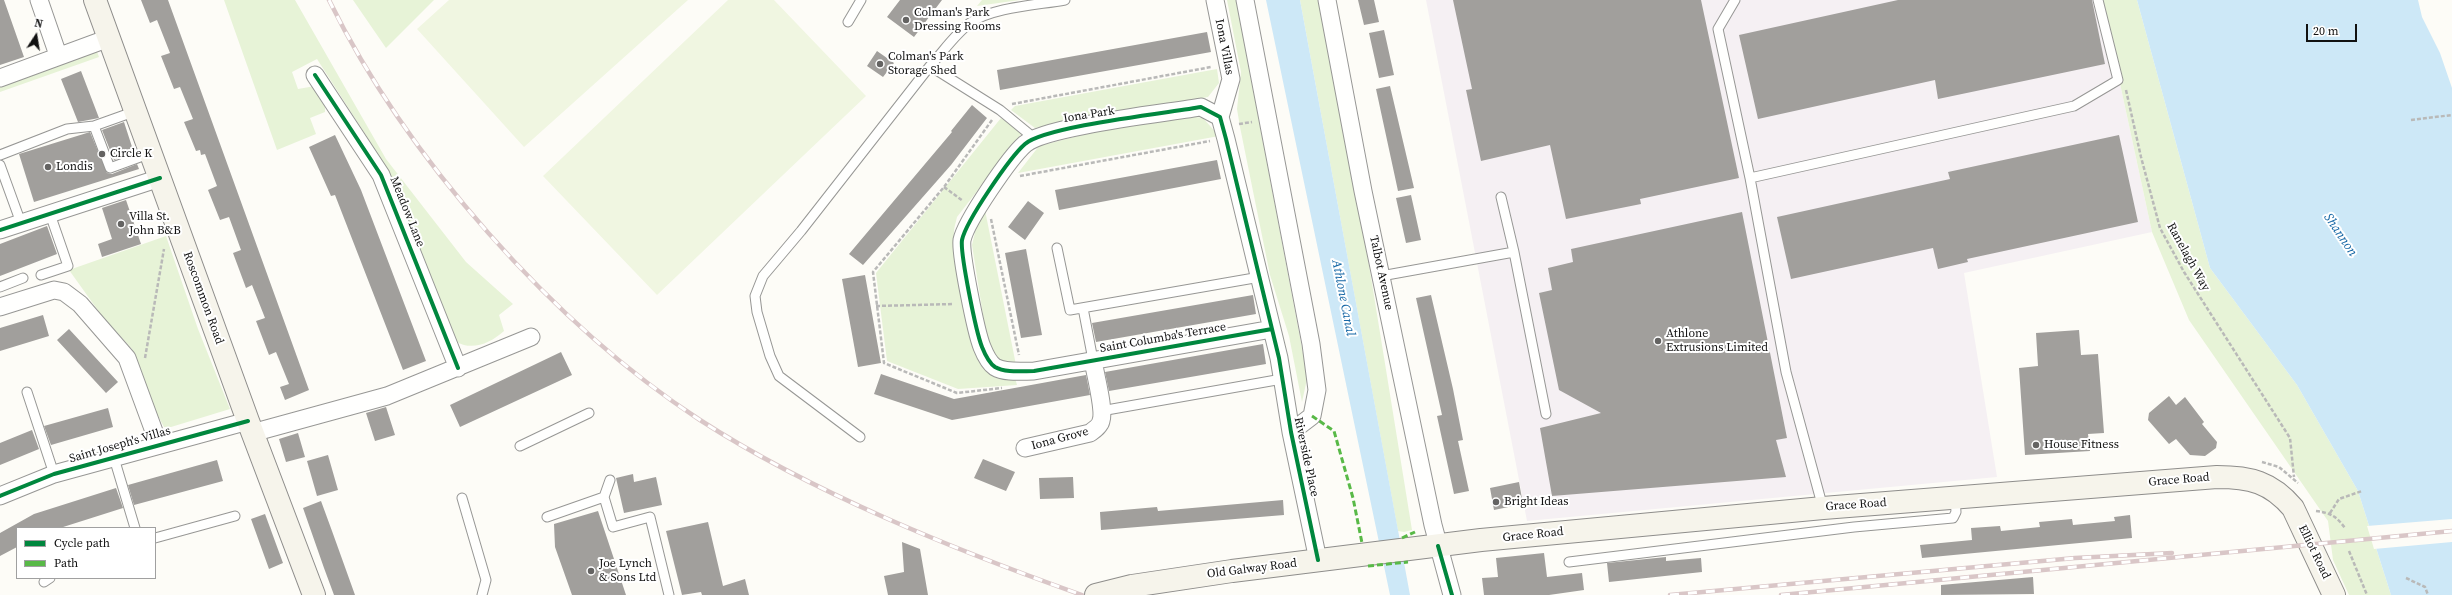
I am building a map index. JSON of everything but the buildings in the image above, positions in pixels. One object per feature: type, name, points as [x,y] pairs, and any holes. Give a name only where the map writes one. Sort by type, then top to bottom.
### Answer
[{"type":"main road","name":"Roscommon Road","points":[[96,0],[250,427],[314,595]]},
{"type":"main road","name":"Grace Road","points":[[1409,549],[1823,508],[2229,477],[2248,479],[2269,486],[2302,510]]},
{"type":"main road","name":"Elliot Road","points":[[2302,510],[2334,595]]},
{"type":"main road","name":"Old Galway Road","points":[[1096,595],[1132,586],[1409,549]]},
{"type":"street","points":[[39,0],[58,55]]},
{"type":"street","name":"Iona Villas","points":[[1215,0],[1231,78],[1230,88],[1220,117]]},
{"type":"street","points":[[1245,0],[1311,344],[1318,390],[1316,409],[1312,416],[1290,432]]},
{"type":"street","name":"Talbot Avenue","points":[[1327,0],[1381,276],[1438,546],[1452,595]]},
{"type":"street","points":[[0,78],[58,55],[109,38]]},
{"type":"street","name":"Meadow Lane","points":[[315,75],[381,175],[458,368]]},
{"type":"street","name":"Iona Park","points":[[1015,370],[995,367],[991,363],[982,346],[972,303],[962,241],[983,212],[1012,158],[1034,138],[1062,130],[1201,107],[1220,117]]},
{"type":"street","points":[[1220,117],[1272,329]]},
{"type":"street","points":[[0,230],[160,178]]},
{"type":"street","name":"Saint Joseph's Villas","points":[[0,307],[49,290],[64,292],[80,304],[120,348],[134,371],[159,445]]},
{"type":"street","name":"Riverside Place","points":[[1272,329],[1279,358],[1290,432],[1318,560]]},
{"type":"street","name":"Saint Columba's Terrace","points":[[1015,370],[1057,367],[1272,329]]},
{"type":"street","points":[[250,427],[387,396],[530,337]]},
{"type":"street","points":[[1093,360],[1102,411]]},
{"type":"street","name":"Iona Grove","points":[[1025,448],[1090,433],[1101,421],[1102,411]]},
{"type":"street","name":"Saint Joseph's Villas","points":[[0,496],[54,474],[159,445],[250,427]]},
{"type":"lane","points":[[848,22],[861,0]]},
{"type":"lane","points":[[860,437],[779,376],[770,356],[757,312],[755,296],[763,276],[801,231],[930,66],[962,30],[976,20],[998,12],[1065,0]]},
{"type":"lane","points":[[1735,0],[1718,29],[1750,178],[1786,372],[1823,508]]},
{"type":"lane","points":[[1750,178],[2074,106],[2118,80],[2098,0]]},
{"type":"lane","points":[[930,66],[1000,110],[1034,138]]},
{"type":"lane","points":[[0,155],[67,129],[94,126],[136,111]]},
{"type":"lane","points":[[94,126],[110,168],[151,152]]},
{"type":"lane","points":[[0,165],[21,223]]},
{"type":"lane","points":[[1500,196],[1514,252],[1546,414]]},
{"type":"lane","points":[[41,275],[68,266],[50,214]]},
{"type":"lane","points":[[1057,248],[1070,310],[1260,277]]},
{"type":"lane","points":[[1381,276],[1514,252]]},
{"type":"lane","points":[[0,287],[23,278]]},
{"type":"lane","points":[[1083,308],[1093,360]]},
{"type":"lane","points":[[1102,411],[1282,379]]},
{"type":"lane","points":[[27,392],[54,474]]},
{"type":"lane","points":[[520,446],[589,413]]},
{"type":"lane","name":"Saint Joseph's Villas","points":[[114,458],[135,527]]},
{"type":"lane","points":[[610,480],[604,497],[613,527],[650,517],[669,595]]},
{"type":"lane","points":[[547,517],[604,497]]},
{"type":"lane","points":[[1569,562],[1847,527],[1953,518],[1956,512],[1955,497]]},
{"type":"lane","points":[[462,498],[486,580],[482,595]]},
{"type":"lane","points":[[156,538],[235,516]]},
{"type":"path","points":[[944,187],[983,212],[1015,370],[1007,387],[957,394],[884,363],[873,272],[944,187],[1000,110],[1008,104],[1228,64]]},
{"type":"path","points":[[2411,120],[2452,115]]},
{"type":"path","points":[[1016,176],[1226,139]]},
{"type":"path","points":[[138,386],[148,350],[162,256],[176,222]]},
{"type":"path","points":[[876,306],[972,303]]},
{"type":"path","points":[[2330,513],[2339,499],[2362,491]]},
{"type":"path","points":[[2302,510],[2330,513],[2337,517],[2345,528]]},
{"type":"path","points":[[2349,551],[2367,595]]},
{"type":"path","points":[[2406,578],[2425,587],[2428,595]]},
{"type":"shaded area","points":[[1426,0],[2102,0],[2152,232],[1964,273],[1997,477],[1527,521]]},
{"type":"green space","points":[[224,0],[295,0],[386,159],[466,262],[513,304],[499,315],[504,331],[493,339],[475,346],[463,345],[457,342],[383,162],[317,59],[292,72],[298,89],[315,86],[325,105],[325,112],[310,118],[316,134],[277,150]]},
{"type":"green space","points":[[353,0],[434,0],[386,48]]},
{"type":"green space","points":[[449,0],[688,0],[524,147],[417,29]]},
{"type":"green space","points":[[728,0],[774,0],[866,96],[657,295],[543,176]]},
{"type":"green space","points":[[982,0],[1020,0],[977,6]]},
{"type":"green space","points":[[1227,0],[1236,0],[1305,364],[1307,379],[1302,402],[1289,336],[1270,275],[1240,127],[1237,109],[1241,72]]},
{"type":"green space","points":[[1300,0],[1318,0],[1369,265],[1412,530],[1404,532],[1398,531]]},
{"type":"green space","points":[[2102,0],[2137,0],[2210,268],[2297,385],[2358,491],[2391,595],[2349,595],[2333,560],[2328,521],[2189,320],[2152,232]]},
{"type":"green space","points":[[96,49],[99,57],[0,92],[0,85]]},
{"type":"green space","points":[[1217,69],[1219,83],[1208,97],[1035,128],[1011,110],[1015,106]]},
{"type":"green space","points":[[1188,116],[1203,118],[1219,136],[1018,173],[1039,146],[1090,133]]},
{"type":"green space","points":[[1001,118],[1022,133],[957,217],[954,230],[954,243],[962,301],[977,356],[985,369],[997,375],[1015,378],[1017,385],[958,389],[887,361],[876,273]]},
{"type":"green space","points":[[985,210],[1016,365],[1000,361],[988,347],[972,245],[976,228]]},
{"type":"green space","points":[[166,236],[198,329],[230,409],[171,427],[164,427],[157,414],[132,349],[102,316],[69,270]]},
{"type":"water","name":"Athlone Canal","points":[[1266,0],[1300,0],[1410,595],[1390,595]]},
{"type":"water","name":"Shannon","points":[[2137,0],[2418,0],[2422,17],[2440,53],[2452,88],[2452,595],[2391,595],[2358,491],[2297,385],[2210,268]]},
{"type":"pier","points":[[2452,519],[2452,542],[2374,549],[2367,526]]},
{"type":"railway","points":[[329,0],[361,59],[399,118],[441,177],[488,233],[538,286],[591,336],[645,381],[700,420],[744,447],[837,496],[935,539],[1034,578],[1082,595]]},
{"type":"railway","points":[[1781,595],[2452,531]]},
{"type":"railway","points":[[1670,595],[2075,558],[2172,553]]},
{"type":"marked path","points":[[1312,416],[1334,431],[1353,498],[1362,543]]},
{"type":"marked path","points":[[1402,538],[1415,532]]},
{"type":"marked path","points":[[1368,566],[1408,562]]},
{"type":"cycle path","points":[[315,75],[381,175],[458,368]]},
{"type":"cycle path","points":[[1272,329],[1034,371],[999,369],[989,360],[979,339],[966,276],[962,240],[971,219],[1009,162],[1025,144],[1037,137],[1057,131],[1108,121],[1201,107],[1220,117],[1226,139],[1279,358],[1291,432],[1318,560]]},
{"type":"cycle path","points":[[0,230],[160,178]]},
{"type":"cycle path","points":[[0,496],[54,474],[248,421]]},
{"type":"cycle path","points":[[1438,546],[1452,595]]},
{"type":"place","name":"Colman's Park Dressing Rooms","points":[[906,20]]},
{"type":"place","name":"Colman's Park Storage Shed","points":[[880,64]]},
{"type":"place","name":"Circle K","points":[[102,154]]},
{"type":"place","name":"Londis","points":[[48,167]]},
{"type":"place","name":"Villa St. John B&B","points":[[121,224]]},
{"type":"place","name":"Athlone Extrusions Limited","points":[[1658,341]]},
{"type":"place","name":"House Fitness","points":[[2036,445]]},
{"type":"place","name":"Bright Ideas","points":[[1496,502]]},
{"type":"place","name":"Joe Lynch & Sons Ltd","points":[[591,571]]}]
